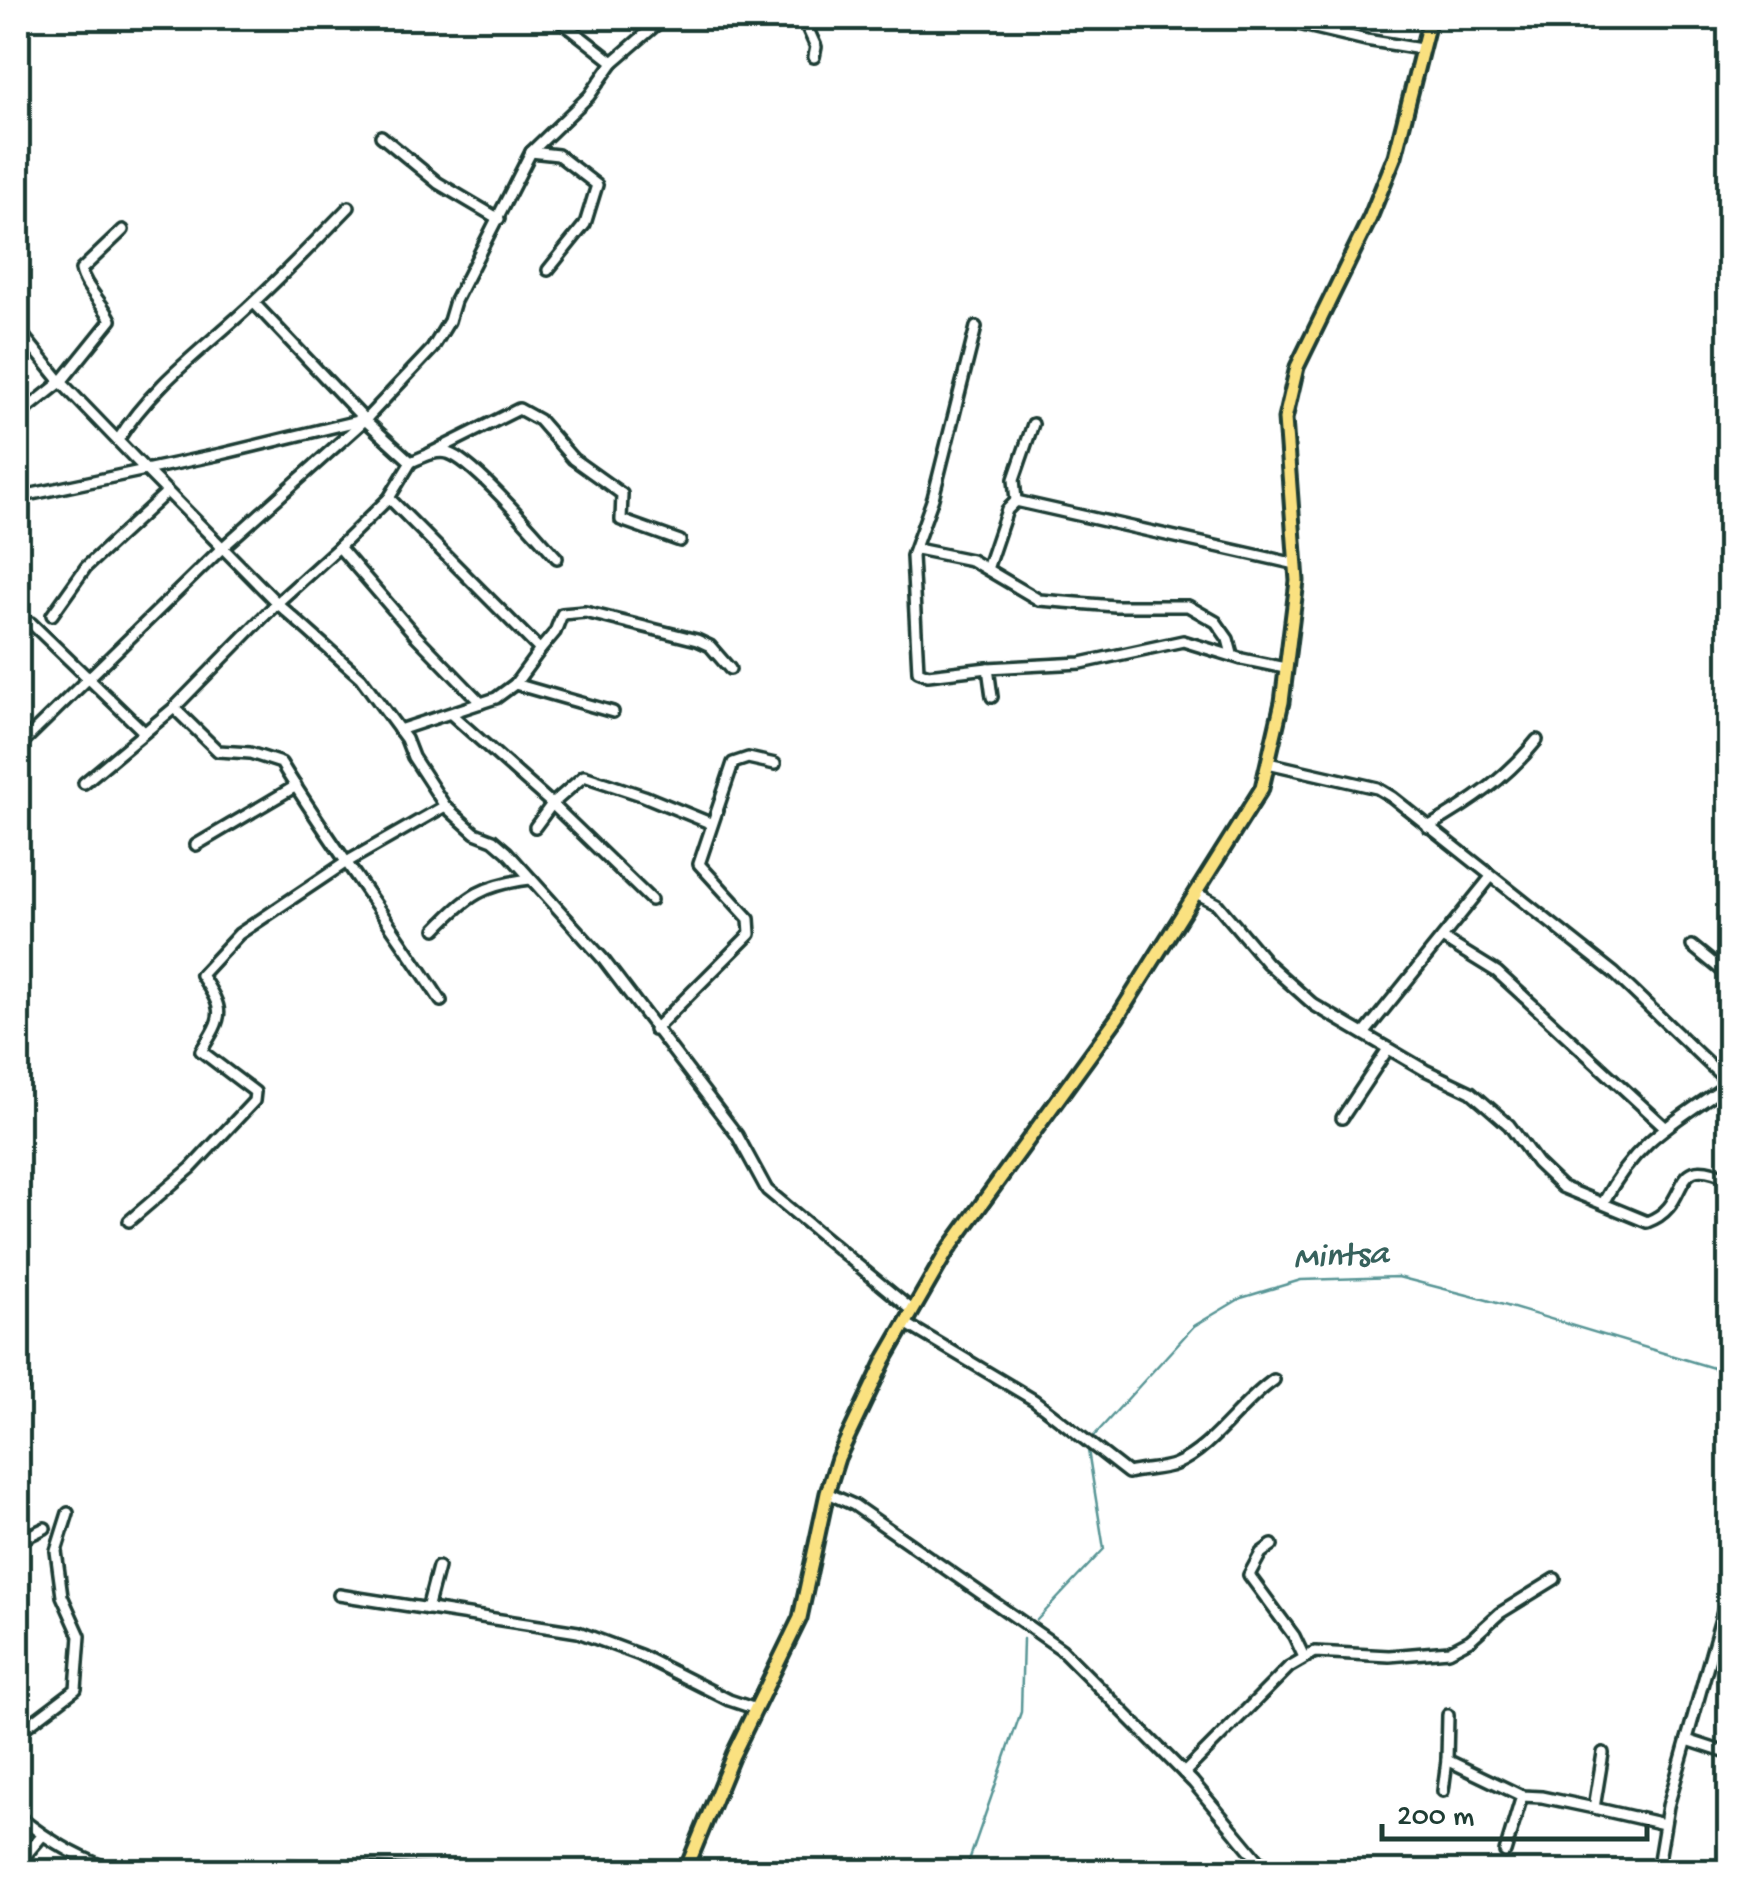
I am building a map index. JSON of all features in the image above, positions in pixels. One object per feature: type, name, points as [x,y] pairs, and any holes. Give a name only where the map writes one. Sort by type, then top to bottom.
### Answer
[{"type":"main road","points":[[685,1872],[800,1618],[826,1493],[843,1447],[905,1322],[946,1254],[1116,1018],[1262,788],[1282,702],[1297,580],[1285,419],[1297,366],[1370,218],[1395,156],[1430,18]]},
{"type":"street","points":[[204,18],[217,18]]},
{"type":"street","points":[[557,18],[613,62]]},
{"type":"street","points":[[18,747],[224,546],[365,420],[432,349],[531,152],[589,96],[613,62],[664,18]]},
{"type":"street","points":[[802,18],[816,47],[814,57]]},
{"type":"street","points":[[1274,18],[1421,49]]},
{"type":"street","points":[[381,136],[438,183],[499,218]]},
{"type":"street","points":[[531,152],[558,155],[597,185],[585,224],[548,270]]},
{"type":"street","points":[[118,440],[130,420],[185,361],[254,303],[350,208]]},
{"type":"street","points":[[18,416],[60,382],[112,320],[83,279],[81,270],[123,230]]},
{"type":"street","points":[[254,303],[365,420],[411,462]]},
{"type":"street","points":[[976,327],[933,498],[912,556],[918,670],[928,675],[1081,663],[1184,641],[1242,660],[1285,668]]},
{"type":"street","points":[[18,329],[60,382],[167,492],[277,603],[361,678],[399,730],[445,806],[475,833],[507,852],[603,959],[737,1135],[767,1190],[912,1310]]},
{"type":"street","points":[[84,783],[174,708],[277,603],[389,498],[411,462],[519,409],[539,420],[573,458],[622,494],[621,520],[680,541]]},
{"type":"street","points":[[18,497],[365,420]]},
{"type":"street","points":[[987,569],[1008,510],[1016,501],[1014,479],[1032,424]]},
{"type":"street","points":[[428,454],[452,454],[469,467],[557,558]]},
{"type":"street","points":[[52,615],[86,567],[167,492]]},
{"type":"street","points":[[389,498],[540,650]]},
{"type":"street","points":[[1016,501],[1296,564]]},
{"type":"street","points":[[339,547],[374,591],[481,704]]},
{"type":"street","points":[[916,549],[972,560],[1039,600],[1188,606],[1216,622],[1228,638],[1232,654]]},
{"type":"street","points":[[399,730],[481,704],[515,684],[556,632],[562,614],[585,612],[698,640],[710,646],[730,669]]},
{"type":"street","points":[[31,623],[144,732]]},
{"type":"street","points":[[988,668],[992,697]]},
{"type":"street","points":[[515,684],[613,712]]},
{"type":"street","points":[[174,708],[218,751],[250,753],[281,763],[441,1001]]},
{"type":"street","points":[[451,714],[651,900]]},
{"type":"street","points":[[1428,827],[1478,798],[1521,760],[1537,740]]},
{"type":"street","points":[[654,1030],[750,934],[749,919],[699,864],[733,763],[748,758],[775,764]]},
{"type":"street","points":[[1268,763],[1377,788],[1614,974],[1729,1083],[1664,1126],[1619,1172],[1603,1203]]},
{"type":"street","points":[[534,828],[552,804],[584,776],[710,823]]},
{"type":"street","points":[[196,846],[296,786]]},
{"type":"street","points":[[129,1221],[191,1168],[254,1101],[256,1092],[202,1050],[220,1021],[218,1000],[201,976],[240,934],[345,863],[445,806]]},
{"type":"street","points":[[436,929],[460,904],[493,884],[530,878]]},
{"type":"street","points":[[1364,1034],[1490,878]]},
{"type":"street","points":[[1198,894],[1217,904],[1267,963],[1314,1005],[1471,1092],[1509,1125],[1537,1163],[1562,1187],[1647,1222],[1670,1209],[1685,1178],[1696,1169],[1707,1169],[1730,1180]]},
{"type":"street","points":[[1442,938],[1497,972],[1664,1126]]},
{"type":"street","points":[[1692,946],[1730,977]]},
{"type":"street","points":[[1342,1118],[1388,1049]]},
{"type":"street","points":[[905,1322],[1034,1400],[1128,1473],[1171,1466],[1191,1456],[1274,1380]]},
{"type":"street","points":[[826,1493],[854,1506],[1061,1648],[1184,1773],[1268,1872]]},
{"type":"street","points":[[18,1734],[76,1689],[80,1636],[62,1596],[56,1551],[68,1513]]},
{"type":"street","points":[[18,1541],[45,1528]]},
{"type":"street","points":[[1272,1545],[1261,1553],[1249,1575],[1294,1636],[1304,1657]]},
{"type":"street","points":[[427,1609],[438,1567]]},
{"type":"street","points":[[1184,1773],[1289,1667],[1304,1657],[1314,1652],[1389,1656],[1449,1650],[1470,1640],[1500,1613],[1555,1579]]},
{"type":"street","points":[[1657,1872],[1664,1824],[1730,1587]]},
{"type":"street","points":[[339,1595],[578,1632],[640,1655],[729,1700],[756,1708]]},
{"type":"street","points":[[1443,1791],[1448,1715]]},
{"type":"street","points":[[1687,1740],[1730,1754]]},
{"type":"street","points":[[1594,1808],[1603,1753]]},
{"type":"street","points":[[1448,1760],[1522,1796],[1542,1796],[1664,1824]]},
{"type":"street","points":[[1505,1852],[1522,1796]]},
{"type":"street","points":[[18,1816],[42,1836],[94,1864],[121,1872]]},
{"type":"street","points":[[18,1864],[42,1836]]},
{"type":"street","points":[[246,1872],[275,1865],[470,1872]]},
{"type":"waterway","name":"Mintsa","points":[[1092,1438],[1194,1326],[1241,1298],[1301,1280],[1398,1277],[1730,1373]]},
{"type":"waterway","name":"Mintsa","points":[[1037,1620],[1104,1549],[1087,1444]]},
{"type":"waterway","name":"Mintsa","points":[[965,1872],[1021,1712],[1023,1639]]}]
